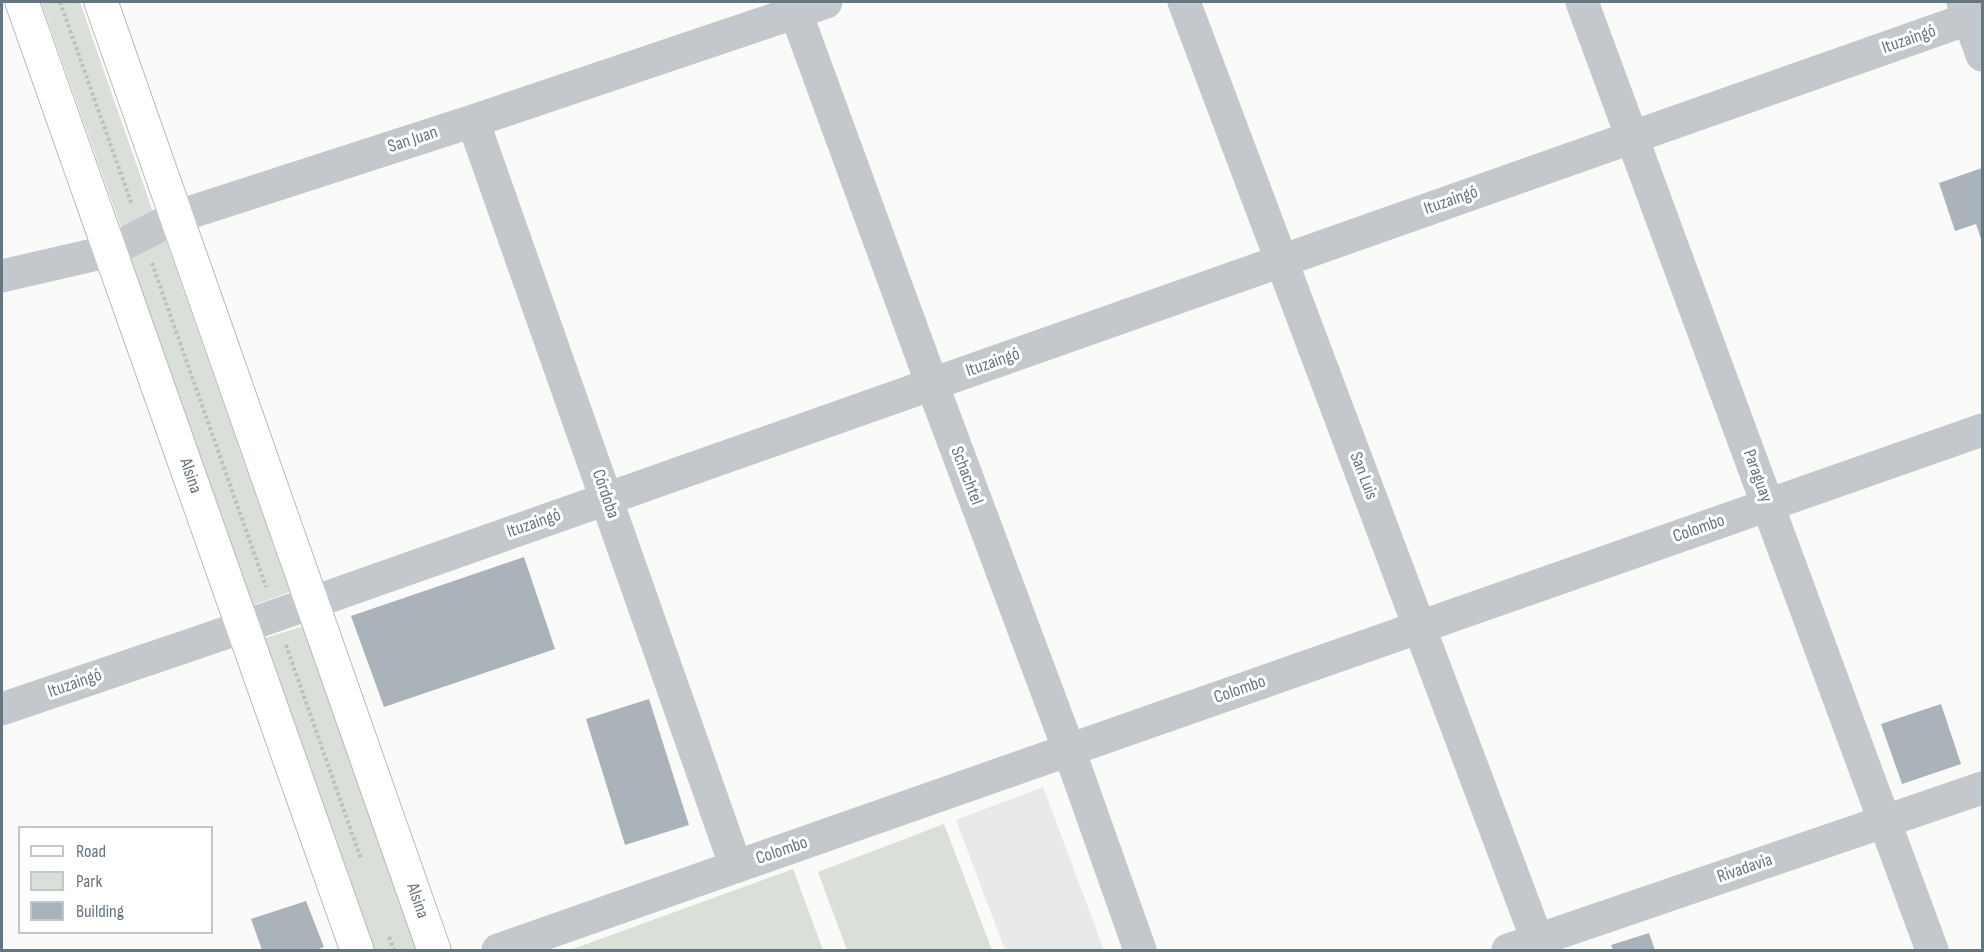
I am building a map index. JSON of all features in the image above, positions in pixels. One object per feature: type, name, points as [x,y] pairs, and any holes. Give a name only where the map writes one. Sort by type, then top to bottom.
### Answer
[{"type":"main road","name":"Alsina","points":[[22,2],[357,951]]},
{"type":"main road","name":"Alsina","points":[[101,2],[434,951]]},
{"type":"street","name":"San Juan","points":[[2,276],[110,251],[176,217],[473,121],[794,7],[826,2]]},
{"type":"street","name":"San Luis","points":[[1184,2],[1419,627],[1529,947]]},
{"type":"street","name":"Paraguay","points":[[1582,2],[1932,951]]},
{"type":"street","name":"Schachtel","points":[[794,7],[1069,750],[1140,951]]},
{"type":"street","name":"Ituzaingó","points":[[2,709],[312,603],[1632,137],[1972,11]]},
{"type":"street","points":[[1972,11],[1983,55]]},
{"type":"street","name":"Córdoba","points":[[473,121],[736,867]]},
{"type":"street","name":"Colombo","points":[[498,951],[1983,429]]},
{"type":"street","name":"Rivadavia","points":[[1529,947],[1983,788]]},
{"type":"path","points":[[60,2],[362,860]]},
{"type":"path","points":[[385,927],[394,951]]},
{"type":"shaded area","points":[[1043,787],[1104,950],[1005,950],[956,820]]},
{"type":"green space","points":[[41,2],[80,2],[154,215],[121,227]]},
{"type":"green space","points":[[164,235],[290,592],[251,606],[127,250]]},
{"type":"green space","points":[[304,626],[417,950],[374,950],[262,639]]},
{"type":"green space","points":[[944,824],[992,950],[847,950],[818,872]]},
{"type":"green space","points":[[793,869],[823,950],[570,950]]},
{"type":"building","points":[[1982,168],[1982,242],[1976,224],[1955,231],[1939,183]]},
{"type":"building","points":[[524,557],[555,649],[384,707],[351,616]]},
{"type":"building","points":[[649,699],[689,825],[625,845],[586,719]]},
{"type":"building","points":[[1941,704],[1961,764],[1902,784],[1881,724]]},
{"type":"building","points":[[306,901],[324,947],[316,950],[262,950],[251,919]]},
{"type":"building","points":[[1649,933],[1655,950],[1613,950],[1611,945]]}]
